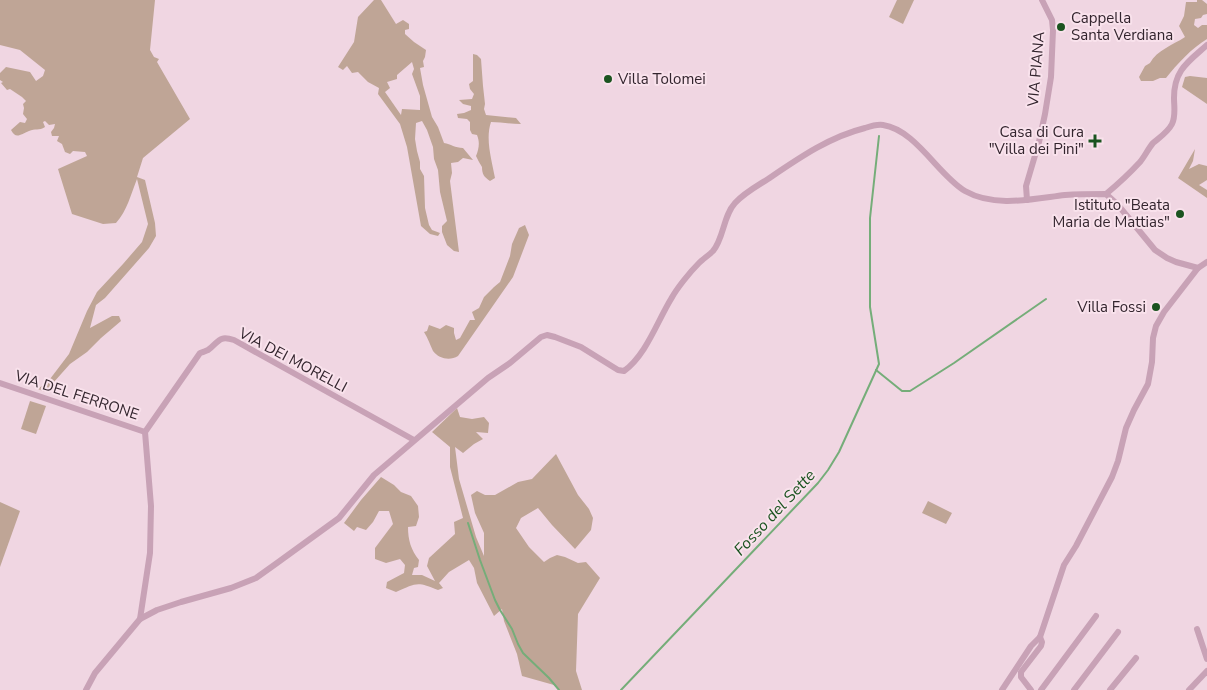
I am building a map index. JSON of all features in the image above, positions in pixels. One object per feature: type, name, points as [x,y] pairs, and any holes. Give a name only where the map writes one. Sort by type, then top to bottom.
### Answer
[{"type":"street","name":"VIA PIANA","points":[[1026,200],[1026,186],[1039,142],[1051,77],[1052,20],[1042,0]]},
{"type":"street","points":[[86,690],[95,673],[140,619],[157,610],[231,588],[256,578],[339,518],[374,475],[488,378],[510,363],[541,337],[547,335],[555,337],[581,347],[618,370],[624,371],[631,366],[640,354],[672,297],[699,263],[713,250],[734,204],[805,154],[837,137],[878,125],[888,126],[912,140],[965,191],[986,199],[1007,201],[1070,195],[1106,194],[1129,174],[1152,145],[1172,125],[1175,114],[1174,92],[1179,73],[1207,45]]},
{"type":"street","points":[[1106,194],[1118,205],[1155,250],[1176,262],[1198,268]]},
{"type":"street","points":[[1002,690],[1031,646],[1040,637],[1064,565],[1112,477],[1128,423],[1148,384],[1156,326],[1164,312],[1198,268],[1207,262]]},
{"type":"street","name":"VIA DEI MORELLI","points":[[145,432],[200,353],[208,350],[218,340],[225,338],[234,340],[260,354],[414,440]]},
{"type":"street","name":"VIA DEL FERRONE","points":[[0,383],[145,432]]},
{"type":"street","points":[[140,619],[150,553],[151,506],[145,432]]},
{"type":"street","points":[[1040,690],[1096,616]]},
{"type":"street","points":[[1197,629],[1207,659]]},
{"type":"street","points":[[1074,690],[1118,632]]},
{"type":"street","points":[[1030,690],[1021,677],[1021,672],[1041,646],[1040,637]]},
{"type":"street","points":[[1110,690],[1136,658]]},
{"type":"street","points":[[1190,690],[1207,671]]},
{"type":"street","points":[[1202,677],[1207,683]]},
{"type":"shaded area","points":[[0,0],[155,0],[150,50],[154,57],[159,59],[157,62],[190,119],[143,158],[137,177],[145,180],[155,223],[156,236],[149,248],[105,298],[96,305],[90,328],[112,316],[119,316],[121,321],[87,352],[70,364],[45,392],[38,389],[50,379],[69,354],[97,292],[142,242],[148,224],[137,179],[126,208],[116,223],[103,224],[72,214],[58,169],[87,156],[85,152],[73,151],[70,154],[65,152],[62,144],[57,141],[59,136],[52,136],[51,132],[55,124],[49,125],[45,121],[43,122],[45,127],[17,136],[11,130],[20,122],[25,123],[27,119],[23,114],[23,104],[26,101],[10,89],[7,90],[1,83],[3,82],[0,80],[0,73],[6,67],[30,72],[36,81],[43,76],[45,70],[20,50],[0,45]]},
{"type":"shaded area","points":[[374,0],[381,0],[396,24],[403,20],[409,24],[409,29],[405,30],[405,34],[426,50],[423,61],[424,67],[420,68],[432,117],[444,143],[463,148],[473,160],[463,158],[458,162],[451,163],[452,173],[450,181],[459,252],[454,251],[447,245],[442,232],[442,226],[447,221],[440,192],[438,170],[434,159],[433,147],[422,121],[416,123],[415,139],[420,169],[424,176],[425,208],[429,225],[432,230],[440,233],[438,236],[430,234],[421,226],[407,147],[400,124],[378,94],[379,88],[368,82],[358,72],[352,73],[347,66],[343,70],[338,67],[354,42],[358,17]],"holes":[[[412,62],[414,69],[412,74],[420,96],[420,110],[402,109],[401,115],[385,92],[390,88],[387,82],[397,79],[397,75]]]},
{"type":"shaded area","points":[[897,0],[914,0],[903,24],[889,17]]},
{"type":"shaded area","points":[[1197,0],[1202,0],[1207,4],[1207,14],[1195,19],[1194,25],[1198,28],[1202,25],[1207,25],[1207,39],[1185,57],[1166,78],[1141,81],[1139,77],[1145,66],[1153,58],[1185,37],[1179,26],[1184,16],[1186,2],[1197,2]]},
{"type":"shaded area","points":[[473,54],[481,59],[486,115],[516,118],[521,124],[491,122],[489,143],[495,178],[490,181],[482,172],[482,167],[476,156],[479,146],[477,135],[472,134],[470,122],[467,119],[458,118],[457,114],[471,110],[471,106],[463,104],[459,100],[472,99],[474,94],[469,84],[473,81]]},
{"type":"shaded area","points":[[1185,77],[1207,78],[1207,104],[1182,87]]},
{"type":"shaded area","points":[[1195,149],[1193,161],[1189,169],[1199,164],[1207,166],[1207,180],[1199,185],[1207,190],[1207,198],[1178,178]]},
{"type":"shaded area","points":[[525,225],[529,235],[513,277],[458,356],[448,359],[438,356],[433,351],[424,332],[427,331],[429,325],[440,329],[446,325],[454,328],[456,340],[460,338],[470,320],[475,320],[472,312],[479,308],[484,297],[500,282],[519,228]]},
{"type":"shaded area","points":[[30,401],[46,406],[36,434],[21,429]]},
{"type":"shaded area","points":[[457,408],[460,417],[472,419],[484,417],[489,423],[488,433],[476,432],[483,439],[463,453],[455,447],[459,479],[476,537],[484,556],[484,533],[475,513],[471,495],[477,491],[485,495],[495,495],[518,482],[532,479],[556,454],[593,518],[591,530],[575,549],[538,508],[521,518],[516,528],[529,547],[544,562],[557,555],[578,563],[586,562],[600,578],[578,614],[576,671],[582,690],[559,690],[554,685],[522,676],[517,654],[504,621],[502,609],[494,616],[477,583],[474,568],[469,560],[449,572],[439,583],[443,588],[438,590],[417,584],[396,592],[386,588],[387,582],[404,573],[405,565],[400,559],[386,563],[375,559],[375,548],[393,524],[389,511],[379,511],[366,530],[357,527],[354,531],[344,523],[381,477],[394,485],[401,492],[411,496],[418,506],[419,517],[416,526],[408,527],[410,545],[419,560],[418,567],[414,568],[412,575],[422,575],[435,581],[427,566],[429,558],[455,534],[454,522],[463,518],[450,467],[450,447],[432,432]]},
{"type":"shaded area","points":[[928,501],[952,513],[946,524],[922,513]]},
{"type":"shaded area","points":[[0,502],[20,511],[0,567]]},
{"type":"waterway","name":"Fosso del Sette","points":[[621,690],[818,483],[839,452],[879,364],[870,307],[870,218],[879,136]]},
{"type":"waterway","points":[[876,370],[902,391],[910,391],[1046,299]]},
{"type":"waterway","points":[[468,523],[495,600],[512,629],[518,644],[523,653],[559,690]]},
{"type":"place","name":"Cappella Santa Verdiana","points":[[1061,27]]},
{"type":"place","name":"Villa Tolomei","points":[[608,79]]},
{"type":"place","name":"Casa di Cura \"Villa dei Pini\"","points":[[1095,141]]},
{"type":"place","name":"Istituto \"Beata Maria de Mattias\"","points":[[1180,214]]},
{"type":"place","name":"Villa Fossi","points":[[1156,307]]}]
